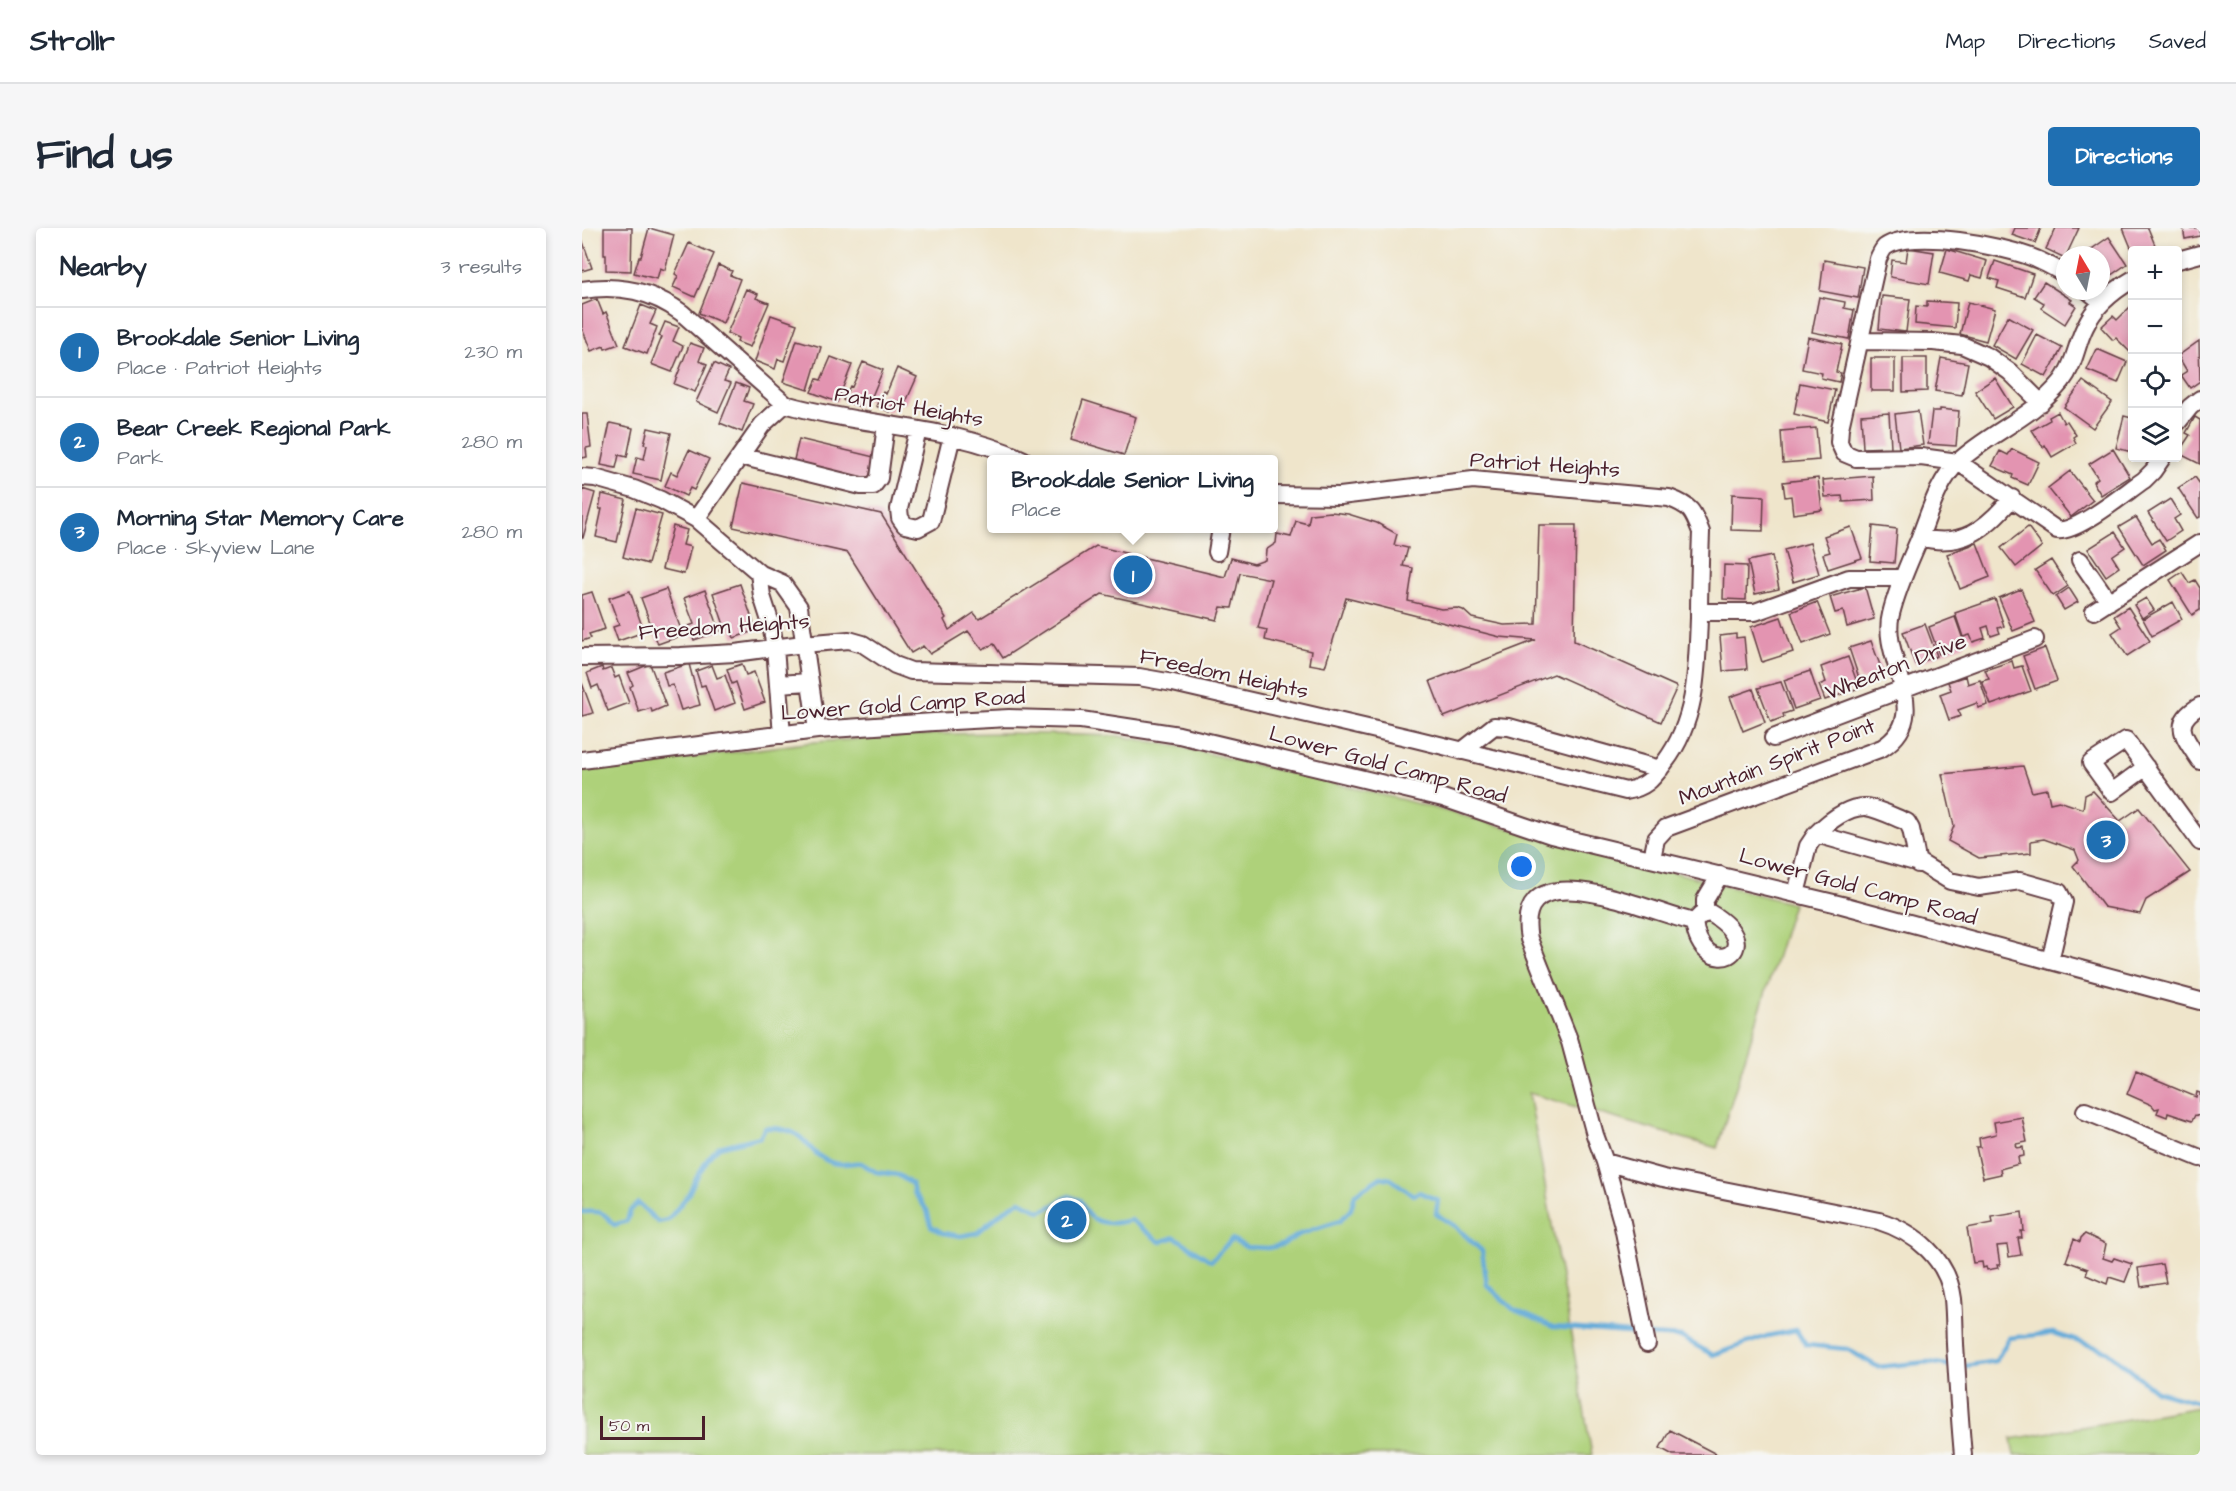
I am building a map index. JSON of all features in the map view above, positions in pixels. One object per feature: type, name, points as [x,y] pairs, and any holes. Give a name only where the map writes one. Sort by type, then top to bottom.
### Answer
[{"type":"street","points":[[2056,269],[2037,259],[1995,246],[1950,237],[1914,235],[1903,237],[1884,248],[1878,259],[1840,428],[1839,442],[1844,453],[1856,458],[1921,457],[1959,462],[2057,530],[2065,531],[2078,526],[2144,480],[2159,462]]},
{"type":"street","points":[[2182,259],[2200,254]]},
{"type":"street","name":"Mountain Spirit Point","points":[[1652,859],[1656,839],[1666,828],[1882,748],[1900,733],[1905,719],[1903,688],[1889,628],[1890,616],[1937,493],[1959,462],[2041,403],[2069,372],[2085,326],[2102,302],[2115,290],[2128,283]]},
{"type":"street","name":"Patriot Heights","points":[[582,291],[617,287],[644,292],[665,301],[682,313],[785,404],[816,413],[952,436],[998,447],[1015,455]]},
{"type":"street","points":[[1860,341],[1933,342],[1962,345],[1989,357],[2010,372],[2041,403]]},
{"type":"street","points":[[2182,417],[2200,399]]},
{"type":"street","points":[[696,519],[762,425],[785,404]]},
{"type":"street","points":[[740,456],[861,486],[873,486],[879,478],[886,425]]},
{"type":"street","points":[[918,430],[899,508],[900,518],[905,525],[918,528],[932,521],[952,436]]},
{"type":"street","points":[[582,477],[595,478],[634,489],[661,500],[696,519],[759,573],[782,583],[799,607],[817,730]]},
{"type":"street","name":"Patriot Heights","points":[[1278,495],[1340,496],[1473,480],[1669,498],[1685,503],[1695,516],[1701,531],[1699,619]]},
{"type":"street","points":[[1920,537],[1942,541],[1956,540],[1970,535],[1989,523],[2012,498]]},
{"type":"street","points":[[1217,552],[1220,533]]},
{"type":"street","points":[[2080,560],[2102,607],[2200,543]]},
{"type":"street","points":[[759,573],[762,596],[771,624],[775,648],[782,735]]},
{"type":"street","points":[[1699,619],[1755,612],[1849,578],[1903,578]]},
{"type":"street","name":"Freedom Heights","points":[[582,657],[735,653],[849,640],[863,644],[894,666],[911,671],[1139,677],[1184,685],[1626,791],[1643,788],[1676,747],[1690,713],[1697,680],[1699,619]]},
{"type":"street","name":"Wheaton Drive","points":[[1773,738],[2035,639]]},
{"type":"street","points":[[777,677],[808,675]]},
{"type":"street","points":[[2200,706],[2191,711],[2182,722],[2182,732],[2200,761]]},
{"type":"street","name":"Lower Gold Camp Road","points":[[582,760],[817,730],[1009,718],[1081,720],[1179,735],[1443,798],[1551,835],[1720,874],[2200,1001]]},
{"type":"street","points":[[1462,751],[1494,726],[1509,727],[1660,768]]},
{"type":"street","points":[[2146,767],[2200,842]]},
{"type":"street","points":[[1796,894],[1808,846],[1828,822],[1850,810],[1866,807],[1907,822],[1911,829],[1918,864]]},
{"type":"street","points":[[1816,834],[1918,864],[1950,881],[1979,887],[2020,881],[2059,892],[2064,902],[2050,961]]},
{"type":"street","points":[[1647,1344],[1622,1222],[1605,1162],[1592,1125],[1570,1042],[1527,928],[1532,907],[1537,899],[1545,894],[1568,890],[1610,897],[1699,918],[1705,900],[1720,874]]},
{"type":"street","points":[[2085,1111],[2200,1158]]},
{"type":"street","points":[[1605,1162],[1663,1178],[1879,1221],[1911,1234],[1935,1257],[1953,1298],[1963,1455]]},
{"type":"green space","points":[[937,734],[1119,736],[1181,747],[1404,800],[1793,904],[1717,1148],[1529,1093],[1592,1455],[582,1455],[582,771],[814,742]]},
{"type":"green space","points":[[2200,1407],[2200,1455],[2014,1455],[2011,1439]]},
{"type":"building","points":[[604,228],[632,228],[631,271],[606,270]]},
{"type":"building","points":[[649,228],[674,235],[665,270],[660,268],[657,279],[634,273]]},
{"type":"building","points":[[2015,228],[2041,228],[2035,243],[2012,235]]},
{"type":"building","points":[[2056,228],[2079,228],[2071,246],[2056,246],[2056,254],[2046,249]]},
{"type":"building","points":[[2123,228],[2148,228],[2155,246],[2130,246]]},
{"type":"building","points":[[2183,228],[2200,228],[2200,236],[2185,239]]},
{"type":"building","points":[[2109,237],[2127,264],[2110,276],[2110,246],[2096,246]]},
{"type":"building","points":[[582,239],[592,268],[582,271]]},
{"type":"building","points":[[689,243],[714,254],[695,297],[673,287],[678,276],[675,274]]},
{"type":"building","points":[[1908,248],[1934,252],[1929,284],[1890,277],[1892,260],[1906,262]]},
{"type":"building","points":[[1947,249],[1987,261],[1982,278],[1971,275],[1969,281],[1940,273]]},
{"type":"building","points":[[1824,260],[1863,267],[1858,298],[1820,291]]},
{"type":"building","points":[[1995,261],[2033,274],[2025,297],[1997,288],[1999,281],[1989,278]]},
{"type":"building","points":[[718,265],[732,271],[730,275],[740,279],[723,323],[699,313]]},
{"type":"building","points":[[2044,282],[2056,290],[2056,300],[2072,300],[2070,302],[2076,306],[2065,324],[2041,308],[2044,303],[2034,297]]},
{"type":"building","points":[[746,289],[758,294],[756,298],[769,303],[750,347],[737,342],[738,338],[727,333]]},
{"type":"building","points":[[1882,296],[1910,299],[1906,332],[1879,329]]},
{"type":"building","points":[[1819,297],[1845,302],[1844,308],[1854,310],[1849,339],[1812,332]]},
{"type":"building","points":[[597,299],[603,314],[606,312],[619,344],[591,351],[582,328],[582,305]]},
{"type":"building","points":[[1927,301],[1957,303],[1955,328],[1915,324],[1916,306],[1927,307]]},
{"type":"building","points":[[1968,302],[1995,309],[1986,341],[1960,334]]},
{"type":"building","points":[[641,305],[656,311],[650,324],[657,327],[647,354],[625,346]]},
{"type":"building","points":[[2128,309],[2128,350],[2116,338],[2113,340],[2101,327],[2113,316],[2117,320]]},
{"type":"building","points":[[771,315],[797,324],[784,361],[778,359],[775,369],[755,361]]},
{"type":"building","points":[[2008,316],[2033,330],[2016,359],[1992,345]]},
{"type":"building","points":[[665,322],[679,327],[673,341],[683,346],[672,372],[651,364],[662,337],[659,336]]},
{"type":"building","points":[[2037,335],[2062,348],[2046,377],[2022,364]]},
{"type":"building","points":[[1808,337],[1842,344],[1836,372],[1841,373],[1839,382],[1821,378],[1822,373],[1802,369]]},
{"type":"building","points":[[797,340],[821,347],[808,390],[783,382]]},
{"type":"building","points":[[2199,341],[2200,381],[2190,388],[2182,376],[2187,371],[2182,363],[2182,353]]},
{"type":"building","points":[[690,343],[704,348],[699,361],[707,364],[695,392],[674,384]]},
{"type":"building","points":[[2097,349],[2127,362],[2118,383],[2087,370]]},
{"type":"building","points":[[831,357],[852,365],[837,402],[811,392],[817,379],[821,380]]},
{"type":"building","points":[[1871,358],[1895,358],[1895,391],[1871,391]]},
{"type":"building","points":[[1903,358],[1927,358],[1927,391],[1903,392]]},
{"type":"building","points":[[1941,358],[1968,363],[1962,395],[1935,391]]},
{"type":"building","points":[[863,362],[883,370],[870,401],[862,397],[858,406],[843,400],[850,386],[852,387]]},
{"type":"building","points":[[714,363],[729,370],[724,381],[731,383],[718,412],[696,402]]},
{"type":"building","points":[[897,368],[917,377],[905,404],[899,401],[898,404],[894,402],[890,412],[876,406],[883,392],[886,394]]},
{"type":"building","points":[[1995,378],[2013,407],[1993,419],[1975,391]]},
{"type":"building","points":[[2083,381],[2112,402],[2093,428],[2064,407]]},
{"type":"building","points":[[736,383],[749,388],[744,401],[753,404],[742,432],[720,423]]},
{"type":"building","points":[[1800,383],[1835,390],[1828,422],[1794,414]]},
{"type":"building","points":[[1083,400],[1136,417],[1124,455],[1071,439]]},
{"type":"building","points":[[1940,409],[1959,411],[1956,446],[1928,444],[1932,411],[1940,411]]},
{"type":"building","points":[[1918,411],[1923,445],[1899,448],[1895,414]]},
{"type":"building","points":[[2058,412],[2064,423],[2067,421],[2076,435],[2073,437],[2076,443],[2052,457],[2032,430],[2050,420],[2049,417]]},
{"type":"building","points":[[1889,413],[1891,447],[1863,448],[1861,415]]},
{"type":"building","points":[[582,414],[587,414],[591,447],[586,448],[587,457],[582,458]]},
{"type":"building","points":[[2124,416],[2128,417],[2128,451],[2116,448]]},
{"type":"building","points":[[2195,417],[2200,420],[2200,464],[2182,455],[2182,447],[2190,435],[2186,433]]},
{"type":"building","points":[[610,423],[633,428],[627,457],[619,455],[616,468],[601,465]]},
{"type":"building","points":[[648,428],[671,433],[661,480],[633,474],[637,457],[644,459],[647,445],[644,444]]},
{"type":"building","points":[[1816,428],[1819,460],[1783,463],[1781,431]]},
{"type":"building","points":[[799,439],[874,457],[868,482],[793,464]]},
{"type":"building","points":[[2012,449],[2039,462],[2028,485],[2012,478],[2013,475],[1992,466],[2000,451],[2008,455]]},
{"type":"building","points":[[2113,449],[2130,477],[2101,495],[2093,482],[2098,478],[2089,464]]},
{"type":"building","points":[[689,450],[709,459],[694,490],[690,488],[686,496],[665,486],[671,472],[677,475]]},
{"type":"building","points":[[2070,471],[2093,500],[2071,517],[2048,488]]},
{"type":"building","points":[[1873,476],[1874,500],[1843,502],[1842,496],[1825,497],[1823,480]]},
{"type":"building","points":[[2195,477],[2200,484],[2200,517],[2198,518],[2178,488]]},
{"type":"building","points":[[1818,478],[1822,510],[1793,514],[1791,496],[1785,497],[1783,482]]},
{"type":"building","points":[[743,483],[881,514],[946,618],[944,620],[949,630],[974,613],[979,619],[1096,546],[1225,577],[1231,558],[1254,564],[1265,560],[1266,550],[1276,543],[1277,534],[1291,537],[1296,521],[1308,524],[1310,514],[1331,512],[1348,514],[1377,523],[1397,534],[1394,545],[1408,548],[1403,566],[1413,568],[1408,601],[1441,609],[1457,608],[1472,618],[1504,625],[1536,624],[1539,525],[1576,525],[1574,641],[1677,687],[1661,722],[1554,674],[1444,717],[1430,681],[1536,640],[1500,637],[1346,598],[1325,667],[1309,664],[1311,651],[1265,640],[1267,630],[1258,628],[1271,579],[1240,573],[1232,608],[1221,607],[1217,620],[1102,594],[1003,658],[994,644],[982,649],[968,631],[930,654],[923,646],[911,653],[848,553],[733,527]]},
{"type":"building","points":[[582,489],[595,493],[583,538],[582,538]]},
{"type":"building","points":[[602,494],[626,500],[617,542],[596,537],[602,509],[599,509]]},
{"type":"building","points":[[1732,494],[1764,496],[1763,531],[1731,530]]},
{"type":"building","points":[[2170,499],[2180,515],[2174,519],[2181,531],[2166,541],[2148,513]]},
{"type":"building","points":[[636,508],[662,515],[648,564],[623,557]]},
{"type":"building","points":[[2136,517],[2152,543],[2159,539],[2166,550],[2143,565],[2119,527]]},
{"type":"building","points":[[673,526],[687,530],[683,545],[691,547],[684,574],[662,569]]},
{"type":"building","points":[[1873,526],[1897,529],[1894,563],[1870,561]]},
{"type":"building","points":[[1851,527],[1862,558],[1828,569],[1823,554],[1830,552],[1824,536]]},
{"type":"building","points":[[2028,527],[2042,546],[2016,567],[2001,548]]},
{"type":"building","points":[[2115,532],[2125,547],[2112,556],[2119,567],[2106,576],[2088,549]]},
{"type":"building","points":[[1810,543],[1819,574],[1793,582],[1784,550]]},
{"type":"building","points":[[1977,543],[1990,577],[1960,589],[1947,554]]},
{"type":"building","points":[[1772,556],[1779,589],[1755,594],[1748,561]]},
{"type":"building","points":[[2051,560],[2068,586],[2053,596],[2035,570]]},
{"type":"building","points":[[1724,565],[1747,566],[1746,600],[1723,599]]},
{"type":"building","points":[[2182,572],[2189,583],[2195,580],[2200,588],[2200,610],[2192,615],[2170,580]]},
{"type":"building","points":[[740,584],[756,630],[734,638],[729,624],[724,625],[713,593]]},
{"type":"building","points":[[1865,587],[1874,619],[1847,627],[1843,611],[1835,613],[1830,597]]},
{"type":"building","points":[[2069,588],[2078,602],[2064,610],[2056,597]]},
{"type":"building","points":[[666,589],[683,635],[658,644],[641,598]]},
{"type":"building","points":[[2021,589],[2035,622],[2013,631],[1999,598]]},
{"type":"building","points":[[705,590],[720,631],[694,640],[689,626],[694,624],[684,598]]},
{"type":"building","points":[[630,591],[644,632],[618,641],[613,627],[619,625],[609,598]]},
{"type":"building","points":[[592,592],[605,629],[589,634],[591,638],[582,641],[582,595]]},
{"type":"building","points":[[2146,598],[2154,610],[2142,618],[2134,605]]},
{"type":"building","points":[[1995,599],[2004,626],[1998,628],[2000,633],[1991,636],[1988,626],[1982,628],[1985,638],[1973,642],[1970,635],[1963,637],[1955,613]]},
{"type":"building","points":[[1817,602],[1830,634],[1803,644],[1791,612]]},
{"type":"building","points":[[2173,602],[2182,619],[2152,636],[2143,619]]},
{"type":"building","points":[[2128,607],[2150,641],[2127,656],[2112,633],[2121,627],[2114,616]]},
{"type":"building","points":[[1781,617],[1793,652],[1762,662],[1751,627]]},
{"type":"building","points":[[1955,617],[1965,645],[1939,654],[1929,627]]},
{"type":"building","points":[[1925,624],[1937,656],[1915,664],[1903,632]]},
{"type":"building","points":[[1736,634],[1736,638],[1744,637],[1747,669],[1723,671],[1720,636]]},
{"type":"building","points":[[1871,641],[1883,673],[1860,681],[1849,648]]},
{"type":"building","points":[[2045,648],[2057,681],[2035,689],[2023,656]]},
{"type":"building","points":[[1848,657],[1859,688],[1825,700],[1819,685],[1826,682],[1821,667]]},
{"type":"building","points":[[2012,661],[2014,668],[2022,666],[2031,691],[1991,705],[1982,681],[1989,679],[1985,670]]},
{"type":"building","points":[[650,664],[666,706],[652,712],[651,708],[639,712],[630,687],[633,685],[628,673]]},
{"type":"building","points":[[689,664],[700,705],[681,710],[673,685],[667,686],[663,672]]},
{"type":"building","points":[[742,664],[746,675],[754,672],[765,702],[745,709],[736,682],[732,684],[727,669]]},
{"type":"building","points":[[712,665],[717,678],[725,675],[735,703],[714,711],[705,685],[701,686],[696,671]]},
{"type":"building","points":[[602,667],[603,671],[611,668],[615,678],[619,676],[629,703],[608,711],[598,685],[592,688],[587,673]]},
{"type":"building","points":[[1810,671],[1820,700],[1794,709],[1784,680]]},
{"type":"building","points":[[1966,676],[1968,684],[1980,680],[1988,705],[1978,708],[1977,703],[1958,710],[1961,716],[1949,720],[1940,694],[1951,690],[1948,682]]},
{"type":"building","points":[[1781,682],[1792,711],[1771,722],[1758,688]]},
{"type":"building","points":[[582,683],[593,713],[582,716]]},
{"type":"building","points":[[1753,689],[1765,722],[1743,731],[1730,697]]},
{"type":"building","points":[[2023,766],[2032,792],[2047,789],[2050,803],[2059,801],[2083,809],[2085,795],[2093,791],[2120,821],[2139,808],[2190,872],[2146,900],[2140,914],[2104,907],[2073,866],[2079,860],[2075,850],[2044,839],[2031,841],[2031,853],[1979,858],[1948,841],[1954,826],[1942,774]]},
{"type":"building","points":[[2136,1072],[2196,1097],[2197,1092],[2200,1093],[2200,1116],[2195,1115],[2192,1121],[2168,1113],[2167,1117],[2157,1113],[2159,1108],[2155,1109],[2152,1105],[2127,1094]]},
{"type":"building","points":[[2022,1117],[2027,1142],[2016,1144],[2017,1148],[2023,1147],[2024,1156],[2018,1157],[2019,1164],[2000,1169],[2001,1174],[1983,1178],[1976,1147],[1980,1147],[1979,1138],[1996,1134],[1994,1122]]},
{"type":"building","points":[[2022,1212],[2024,1231],[2021,1231],[2022,1238],[2018,1238],[2021,1255],[2009,1257],[2007,1245],[1997,1246],[2000,1265],[1997,1265],[1998,1268],[1987,1270],[1986,1267],[1983,1268],[1982,1262],[1973,1263],[1967,1228],[1993,1223],[1992,1217]]},
{"type":"building","points":[[2085,1234],[2106,1244],[2103,1258],[2112,1261],[2114,1258],[2132,1264],[2125,1282],[2109,1277],[2107,1284],[2086,1275],[2088,1269],[2066,1261],[2074,1239],[2080,1242]]},
{"type":"building","points":[[2162,1264],[2166,1283],[2141,1287],[2138,1268]]},
{"type":"building","points":[[1670,1430],[1718,1455],[1673,1455],[1660,1448]]},
{"type":"waterway","points":[[582,1212],[600,1212],[614,1225],[627,1221],[630,1211],[638,1203],[658,1222],[668,1220],[688,1195],[709,1157],[719,1147],[760,1137],[765,1128],[780,1129],[798,1136],[823,1159],[833,1163],[861,1163],[876,1172],[898,1175],[912,1184],[914,1193],[927,1210],[931,1226],[943,1233],[960,1236],[977,1233],[1020,1201],[1040,1211],[1069,1196],[1080,1200],[1089,1215],[1100,1222],[1115,1223],[1131,1220],[1160,1242],[1175,1237],[1211,1261],[1232,1239],[1246,1247],[1268,1248],[1282,1245],[1300,1234],[1340,1221],[1351,1209],[1355,1194],[1381,1177],[1391,1179],[1413,1195],[1419,1192],[1438,1200],[1436,1214],[1456,1227],[1482,1251],[1487,1285],[1513,1309],[1553,1327],[1641,1334]]},
{"type":"waterway","points":[[1649,1335],[1681,1337],[1713,1355],[1767,1336],[1796,1330],[1806,1345],[1847,1349],[1878,1367],[1928,1362],[1959,1367],[1996,1361],[2009,1338],[2053,1333],[2107,1351],[2156,1391],[2200,1403]]},
{"type":"place","name":"Brookdale Senior Living","points":[[1133,575]]},
{"type":"place","name":"Morning Star Memory Care","points":[[2106,840]]},
{"type":"place","name":"Bear Creek Regional Park","points":[[1067,1220]]}]
